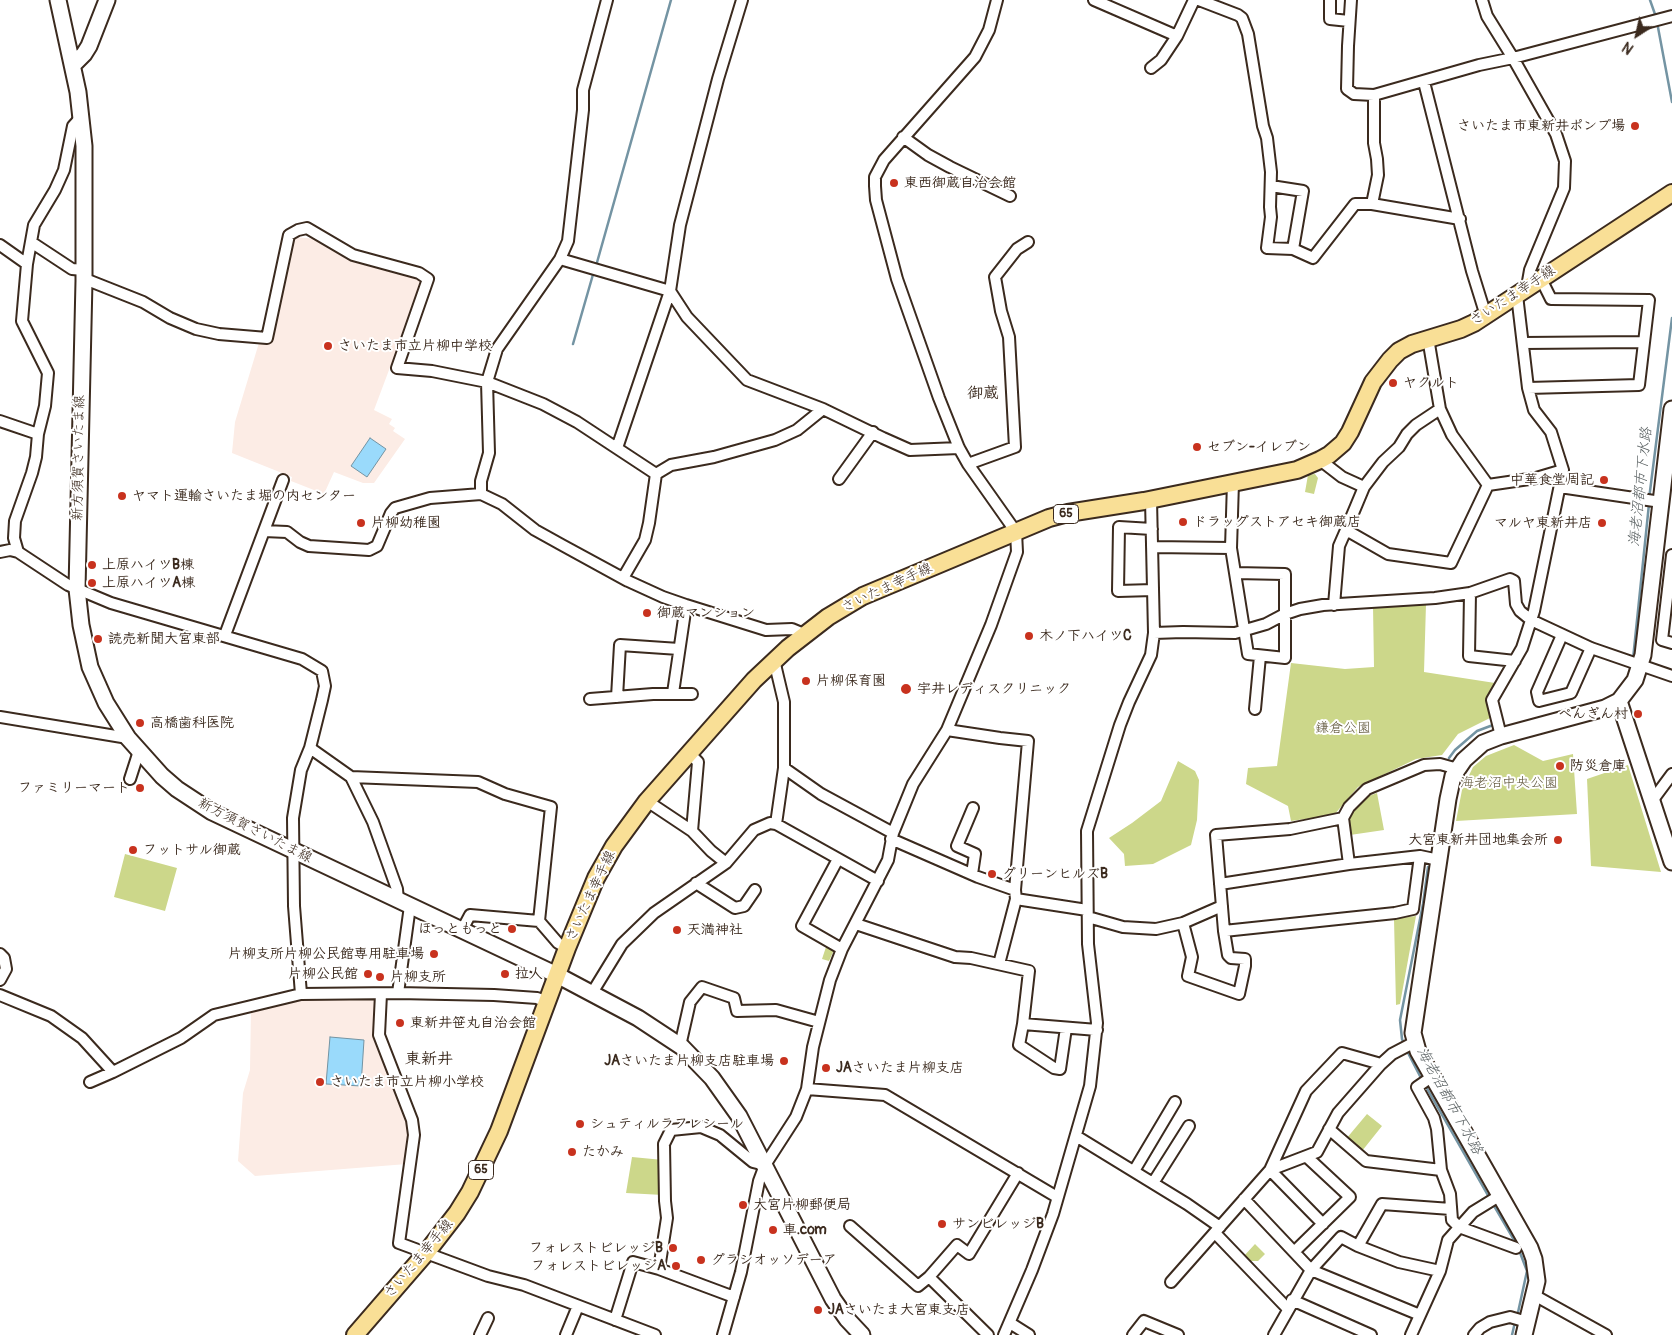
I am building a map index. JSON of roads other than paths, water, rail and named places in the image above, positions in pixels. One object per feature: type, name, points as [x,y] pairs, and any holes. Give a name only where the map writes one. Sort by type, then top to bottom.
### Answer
[{"type":"main road","name":"新方須賀さいたま線","points":[[58,0],[73,65],[82,116],[85,172],[77,589],[81,625],[90,667],[106,703],[128,738],[139,751],[162,776],[194,801],[234,824],[557,975],[638,1018],[680,1046],[705,1070],[727,1096],[765,1165],[833,1299],[847,1319],[862,1335]]},
{"type":"main road","points":[[73,65],[89,46],[107,0]]},
{"type":"main road","name":"さいたま幸手線","points":[[355,1335],[426,1253],[457,1213],[484,1166],[499,1131],[567,948],[596,878],[606,859],[625,830],[648,801],[774,660],[804,634],[863,596],[1016,532],[1068,513],[1151,500],[1296,470],[1320,460],[1343,443],[1373,382],[1390,360],[1406,347],[1428,338],[1460,329],[1486,316],[1672,192]]},
{"type":"main road","points":[[1525,1328],[1536,1282],[1534,1259],[1530,1248],[1432,1076],[1408,1046],[1451,783],[1458,769],[1464,760],[1483,743],[1501,736],[1593,712],[1618,701],[1632,686],[1641,666],[1658,501],[1672,408]]},
{"type":"main road","points":[[1618,701],[1671,857]]},
{"type":"street","points":[[480,494],[481,481],[489,453],[487,382],[497,349],[560,259],[568,241],[583,110],[583,90],[607,0]]},
{"type":"street","points":[[617,448],[670,291],[680,225],[718,79],[742,0]]},
{"type":"street","points":[[723,1335],[742,1272],[759,1181],[765,1165],[796,1117],[806,1089],[813,1047],[830,980],[842,949],[888,860],[892,836],[913,784],[947,730],[1017,552],[1016,532],[968,464],[959,448],[897,279],[876,200],[875,178],[884,160],[903,137],[975,57],[989,30],[997,0]]},
{"type":"street","points":[[1094,0],[1177,36]]},
{"type":"street","points":[[1151,68],[1161,60],[1177,36],[1194,0]]},
{"type":"street","points":[[1199,0],[1238,15],[1242,18],[1248,34],[1263,126],[1268,139],[1271,172],[1271,218],[1267,248],[1293,249],[1313,258],[1355,204],[1372,204],[1460,219]]},
{"type":"street","points":[[1330,0],[1330,18],[1349,21]]},
{"type":"street","points":[[1351,0],[1347,89],[1354,94],[1374,95],[1479,65],[1514,58],[1672,16]]},
{"type":"street","points":[[1482,0],[1487,16],[1514,58],[1556,134],[1565,161],[1564,188],[1530,270],[1523,343],[1528,388],[1534,410],[1551,432],[1563,470],[1534,611],[1522,648],[1492,700],[1501,736]]},
{"type":"street","points":[[1424,82],[1472,271],[1486,316]]},
{"type":"street","points":[[1372,204],[1378,175],[1374,143],[1374,95]]},
{"type":"street","points":[[18,552],[14,538],[15,521],[36,457],[38,434],[45,406],[48,373],[22,321],[27,264],[34,225],[55,190],[64,170],[73,126],[82,116]]},
{"type":"street","points":[[903,137],[950,168],[1010,196]]},
{"type":"street","points":[[1271,186],[1303,191],[1293,249]]},
{"type":"street","points":[[31,242],[90,281],[143,302],[170,318],[196,329],[219,334],[267,338],[289,235],[307,228],[353,255],[419,273],[428,279],[397,368],[432,371],[487,382],[543,404],[577,422],[656,474]]},
{"type":"street","points":[[968,464],[1015,447],[1009,337],[1001,311],[995,277],[1017,249],[1028,242]]},
{"type":"street","points":[[0,245],[27,264]]},
{"type":"street","points":[[560,259],[670,291],[687,317],[747,380],[823,409],[910,450],[959,448]]},
{"type":"street","points":[[1528,287],[1551,299],[1650,300],[1639,385],[1528,388]]},
{"type":"street","points":[[1428,338],[1440,409],[1452,435],[1488,485]]},
{"type":"street","points":[[1523,343],[1644,342]]},
{"type":"street","points":[[656,474],[671,465],[714,457],[775,440],[797,430],[823,409]]},
{"type":"street","points":[[1334,604],[1339,546],[1364,487],[1383,462],[1399,447],[1407,434],[1416,425],[1440,409]]},
{"type":"street","points":[[0,421],[38,434]]},
{"type":"street","points":[[839,479],[873,432]]},
{"type":"street","points":[[1320,460],[1342,477],[1364,487]]},
{"type":"street","points":[[1488,485],[1536,478],[1563,470]]},
{"type":"street","points":[[623,578],[645,540],[650,523],[656,474]]},
{"type":"street","points":[[225,635],[284,480]]},
{"type":"street","points":[[1233,482],[1231,548],[1243,631],[1248,654],[1285,658],[1285,574],[1235,573]]},
{"type":"street","points":[[1346,530],[1388,554],[1451,563],[1488,485]]},
{"type":"street","points":[[1560,488],[1658,501]]},
{"type":"street","points":[[264,531],[287,532],[309,546],[369,550],[377,546],[395,508],[430,498],[480,494],[502,504],[535,530],[623,578],[686,605],[766,630],[792,629],[804,634]]},
{"type":"street","points":[[1004,1335],[1036,1260],[1090,1086],[1097,1030],[1088,944],[1087,831],[1120,725],[1151,656],[1154,633],[1151,500]]},
{"type":"street","points":[[1152,528],[1119,527],[1118,591],[1153,590]]},
{"type":"street","points":[[1152,547],[1231,548]]},
{"type":"street","points":[[0,552],[10,550],[18,552],[68,586],[111,603],[302,659],[322,671],[325,686],[318,722],[301,770],[293,818],[294,906],[301,994]]},
{"type":"street","points":[[1672,555],[1670,595],[1662,640],[1672,643]]},
{"type":"street","points":[[1154,633],[1235,633],[1266,624],[1300,608],[1435,598],[1470,592],[1510,579],[1514,581],[1516,604],[1520,611],[1530,620],[1591,648],[1672,676]]},
{"type":"street","points":[[1650,589],[1670,595]]},
{"type":"street","points":[[1470,592],[1469,656],[1515,662]]},
{"type":"street","points":[[673,693],[686,605]]},
{"type":"street","points":[[1562,635],[1537,692],[1539,701],[1572,693],[1591,648]]},
{"type":"street","points":[[617,697],[620,646],[679,649]]},
{"type":"street","points":[[1255,709],[1260,656]]},
{"type":"street","points":[[774,660],[784,702],[784,768],[776,824]]},
{"type":"street","points":[[590,699],[673,693],[692,694]]},
{"type":"street","points":[[0,717],[128,738]]},
{"type":"street","points":[[947,730],[1028,741],[1015,895],[999,964]]},
{"type":"street","points":[[310,748],[351,777],[373,822],[397,889],[404,903],[398,993]]},
{"type":"street","points":[[130,779],[139,751]]},
{"type":"street","points":[[690,754],[698,762],[692,831]]},
{"type":"street","points":[[1349,864],[1343,818],[1349,807],[1366,790],[1424,765],[1440,764],[1458,769]]},
{"type":"street","points":[[784,768],[821,794],[892,836],[1015,895],[1087,913],[1123,927],[1141,930],[1156,930],[1183,923],[1222,906]]},
{"type":"street","points":[[1652,801],[1672,774]]},
{"type":"street","points":[[351,777],[478,782],[505,794],[551,807],[539,920],[558,943],[567,948]]},
{"type":"street","points":[[648,801],[692,831],[711,851],[726,863]]},
{"type":"street","points":[[972,874],[975,854],[956,846],[973,808]]},
{"type":"street","points":[[1183,923],[1192,957],[1188,976],[1238,994],[1246,966],[1245,959],[1231,958],[1228,955],[1224,931],[1216,835],[1290,830],[1343,818]]},
{"type":"street","points":[[592,993],[622,944],[654,913],[726,863],[754,830],[770,823],[776,824],[878,880]]},
{"type":"street","points":[[1220,884],[1349,864],[1420,856],[1439,860]]},
{"type":"street","points":[[1224,931],[1413,910],[1420,856]]},
{"type":"street","points":[[838,859],[802,926],[842,949]]},
{"type":"street","points":[[696,883],[735,908],[744,906],[755,890]]},
{"type":"street","points":[[462,930],[470,915],[539,920]]},
{"type":"street","points":[[856,924],[955,958],[971,958],[1029,971],[1019,1045],[1054,1068],[1060,1069],[1066,1028]]},
{"type":"street","points":[[0,954],[4,958],[6,969],[0,980]]},
{"type":"street","points":[[680,1046],[690,1002],[702,987],[734,998],[737,1011],[776,1010],[819,1022]]},
{"type":"street","points":[[90,1082],[181,1038],[214,1015],[301,994],[398,993],[494,995],[537,998],[547,1002]]},
{"type":"street","points":[[382,994],[378,1035],[412,1120],[414,1135],[399,1243],[488,1276],[524,1284],[655,1335]]},
{"type":"street","points":[[0,995],[50,1016],[82,1038],[113,1072]]},
{"type":"street","points":[[1023,1024],[1097,1030]]},
{"type":"street","points":[[1270,1170],[1317,1152],[1338,1113],[1381,1064],[1392,1054],[1408,1046]]},
{"type":"street","points":[[1171,1282],[1270,1170],[1306,1091],[1342,1053],[1381,1064]]},
{"type":"street","points":[[1432,1076],[1417,1087],[1435,1124],[1442,1170],[1450,1194],[1452,1220],[1458,1227],[1516,1248]]},
{"type":"street","points":[[806,1089],[885,1095],[1057,1197]]},
{"type":"street","points":[[1134,1171],[1175,1102]]},
{"type":"street","points":[[1153,1183],[1189,1126]]},
{"type":"street","points":[[658,1269],[667,1218],[664,1144],[671,1130],[701,1127],[720,1135],[753,1162],[765,1165]]},
{"type":"street","points":[[1330,1129],[1366,1161],[1442,1170]]},
{"type":"street","points":[[1076,1136],[1153,1183],[1218,1230],[1290,1304],[1371,1335]]},
{"type":"street","points":[[1295,1251],[1350,1197],[1308,1156]]},
{"type":"street","points":[[1270,1170],[1323,1224]]},
{"type":"street","points":[[850,1226],[918,1286],[929,1277],[957,1245],[969,1254],[1018,1173]]},
{"type":"street","points":[[1411,1335],[1440,1271],[1448,1240],[1473,1212],[1500,1196]]},
{"type":"street","points":[[1244,1199],[1311,1270],[1420,1315]]},
{"type":"street","points":[[1358,1246],[1382,1204],[1451,1209]]},
{"type":"street","points":[[1274,1335],[1311,1270],[1341,1237],[1358,1246],[1399,1262],[1440,1271]]},
{"type":"street","points":[[615,1320],[633,1262],[658,1269],[734,1297]]},
{"type":"street","points":[[929,1277],[988,1335]]},
{"type":"street","points":[[1534,1295],[1606,1335]]},
{"type":"street","points":[[566,1335],[578,1306]]},
{"type":"street","points":[[1474,1335],[1480,1328],[1490,1322],[1510,1317],[1525,1328]]},
{"type":"street","points":[[480,1335],[488,1318]]},
{"type":"street","points":[[1133,1335],[1144,1321],[1178,1335]]},
{"type":"street","points":[[1010,1323],[1029,1335]]},
{"type":"water","points":[[370,438],[386,449],[367,477],[351,466]]},
{"type":"water","points":[[330,1037],[364,1040],[361,1086],[326,1084]]},
{"type":"waterway","points":[[596,266],[671,0]]},
{"type":"waterway","name":"海老沼都市下水路","points":[[1650,0],[1656,17]]},
{"type":"waterway","name":"海老沼都市下水路","points":[[1657,22],[1672,102]]},
{"type":"waterway","points":[[573,344],[594,271]]},
{"type":"waterway","name":"海老沼都市下水路","points":[[1649,499],[1672,318]]},
{"type":"waterway","name":"海老沼都市下水路","points":[[1633,659],[1649,504]]},
{"type":"waterway","name":"海老沼都市下水路","points":[[1449,758],[1455,750],[1477,731],[1493,725]]},
{"type":"waterway","name":"海老沼都市下水路","points":[[1404,1044],[1400,1020],[1423,904],[1428,867]]},
{"type":"waterway","name":"海老沼都市下水路","points":[[1406,1049],[1422,1080]]},
{"type":"waterway","name":"海老沼都市下水路","points":[[1425,1085],[1490,1199]]},
{"type":"waterway","name":"海老沼都市下水路","points":[[1493,1204],[1517,1245]]},
{"type":"waterway","name":"海老沼都市下水路","points":[[1517,1317],[1527,1271],[1519,1250]]},
{"type":"waterway","name":"海老沼都市下水路","points":[[1512,1335],[1515,1322]]},
{"type":"place","name":"さいたま市東新井ポンプ場","points":[[1635,126]]},
{"type":"place","name":"東西御蔵自治会館","points":[[894,183]]},
{"type":"place","name":"さいたま市立片柳中学校","points":[[328,346]]},
{"type":"place","name":"ヤクルト","points":[[1393,383]]},
{"type":"place","name":"セブン-イレブン","points":[[1197,447]]},
{"type":"place","name":"中華食堂周記","points":[[1604,480]]},
{"type":"place","name":"ヤマト運輸さいたま堀の内センター","points":[[122,496]]},
{"type":"place","name":"ドラッグストアセキ御蔵店","points":[[1183,522]]},
{"type":"place","name":"片柳幼稚園","points":[[361,523]]},
{"type":"place","name":"マルヤ東新井店","points":[[1602,523]]},
{"type":"place","name":"上原ハイツB棟","points":[[92,565]]},
{"type":"place","name":"上原ハイツA棟","points":[[92,583]]},
{"type":"place","name":"御蔵マンション","points":[[647,613]]},
{"type":"place","name":"木ノ下ハイツC","points":[[1029,636]]},
{"type":"place","name":"読売新聞大宮東部","points":[[98,639]]},
{"type":"place","name":"片柳保育園","points":[[806,681]]},
{"type":"place","name":"宇井レディスクリニック","points":[[906,689]]},
{"type":"place","name":"ぺんぎん村","points":[[1638,714]]},
{"type":"place","name":"高橋歯科医院","points":[[140,723]]},
{"type":"place","name":"防災倉庫","points":[[1560,766]]},
{"type":"place","name":"ファミリーマート","points":[[140,788]]},
{"type":"place","name":"大宮東新井団地集会所","points":[[1558,840]]},
{"type":"place","name":"フットサル御蔵","points":[[133,850]]},
{"type":"place","name":"グリーンヒルズB","points":[[992,874]]},
{"type":"place","name":"ほっともっと","points":[[512,929]]},
{"type":"place","name":"天満神社","points":[[677,930]]},
{"type":"place","name":"片柳支所片柳公民館専用駐車場","points":[[434,954]]},
{"type":"place","name":"片柳公民館","points":[[368,974]]},
{"type":"place","name":"拉人","points":[[505,974]]},
{"type":"place","name":"片柳支所","points":[[380,977]]},
{"type":"place","name":"東新井笹丸自治会館","points":[[400,1023]]},
{"type":"place","name":"JAさいたま片柳支店駐車場","points":[[784,1061]]},
{"type":"place","name":"JAさいたま片柳支店","points":[[826,1068]]},
{"type":"place","name":"さいたま市立片柳小学校","points":[[320,1082]]},
{"type":"place","name":"シュティルラフレシール","points":[[580,1124]]},
{"type":"place","name":"たかみ","points":[[572,1152]]},
{"type":"place","name":"大宮片柳郵便局","points":[[743,1205]]},
{"type":"place","name":"サンビレッジB","points":[[942,1224]]},
{"type":"place","name":"車.com","points":[[773,1230]]},
{"type":"place","name":"フォレストビレッジB","points":[[673,1248]]},
{"type":"place","name":"グラシオッソデーア","points":[[701,1260]]},
{"type":"place","name":"フォレストビレッジA","points":[[676,1266]]},
{"type":"place","name":"JAさいたま大宮東支店","points":[[818,1310]]},
{"type":"district","name":"御蔵","points":[[983,394]]},
{"type":"district","name":"東新井","points":[[429,1060]]},
{"type":"park label","name":"鎌倉公園","points":[[1343,728]]},
{"type":"park label","name":"海老沼中央公園","points":[[1509,783]]}]
